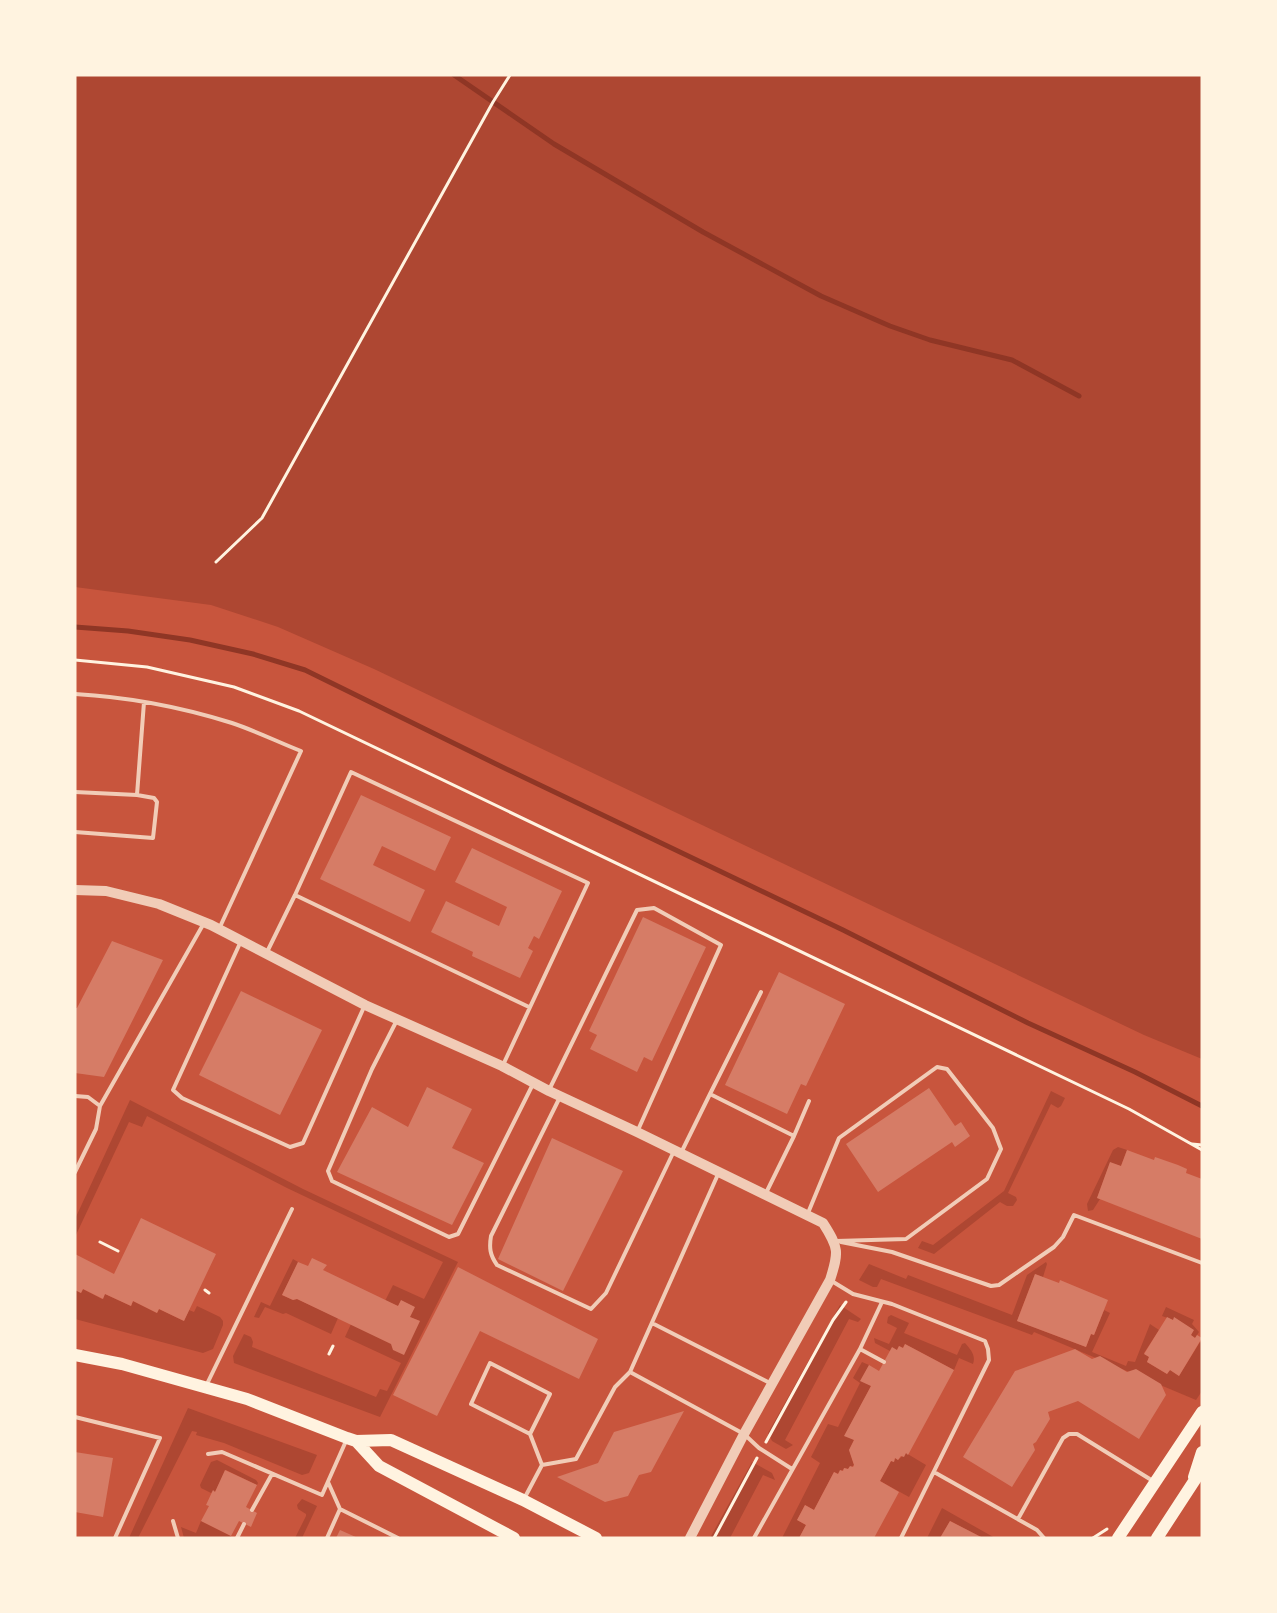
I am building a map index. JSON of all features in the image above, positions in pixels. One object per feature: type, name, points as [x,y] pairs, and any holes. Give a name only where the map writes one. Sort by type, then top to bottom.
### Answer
[{"type":"main road","points":[[75,1355],[122,1364],[247,1399],[352,1440],[392,1440],[523,1500],[596,1538]]},
{"type":"main road","points":[[1118,1538],[1202,1412]]},
{"type":"main road","points":[[352,1440],[379,1466],[514,1538]]},
{"type":"main road","points":[[1193,1484],[1202,1452]]},
{"type":"main road","points":[[1157,1538],[1202,1469]]},
{"type":"street","points":[[75,890],[106,891],[159,904],[204,922],[365,1005],[502,1066],[549,1091],[823,1223],[835,1241],[837,1259],[830,1280],[744,1434],[690,1538]]},
{"type":"lane","points":[[75,694],[114,696],[233,724],[301,751],[219,929]]},
{"type":"lane","points":[[137,795],[144,702]]},
{"type":"lane","points":[[266,952],[295,896],[351,772],[588,883],[502,1066]]},
{"type":"lane","points":[[75,792],[137,795],[154,798],[157,802],[153,838],[75,832]]},
{"type":"lane","points":[[295,896],[529,1007]]},
{"type":"lane","points":[[549,1091],[638,910],[654,908],[721,945],[637,1132]]},
{"type":"lane","points":[[75,1172],[96,1129],[100,1106],[204,922]]},
{"type":"lane","points":[[241,940],[173,1090],[182,1098],[290,1147],[303,1143],[365,1005]]},
{"type":"lane","points":[[561,1096],[491,1236],[489,1246],[491,1257],[497,1264],[591,1309],[606,1293],[677,1152],[710,1094],[760,992]]},
{"type":"lane","points":[[397,1019],[372,1069],[328,1172],[332,1181],[449,1237],[458,1234],[534,1083]]},
{"type":"lane","points":[[807,1216],[839,1138],[937,1067],[947,1069],[993,1128],[1001,1149],[987,1179],[906,1239],[835,1241]]},
{"type":"lane","points":[[710,1094],[794,1136]]},
{"type":"lane","points":[[75,1096],[88,1097],[100,1106]]},
{"type":"lane","points":[[765,1195],[809,1101]]},
{"type":"lane","points":[[542,1465],[576,1459],[615,1387],[630,1372],[719,1172]]},
{"type":"lane","points":[[206,1387],[292,1209]]},
{"type":"lane","points":[[835,1241],[892,1252],[990,1286],[999,1285],[1054,1247],[1063,1237],[1074,1215],[1202,1263]]},
{"type":"lane","points":[[830,1280],[853,1294],[892,1304],[985,1341],[988,1349],[989,1360],[901,1538]]},
{"type":"lane","points":[[754,1538],[860,1348],[882,1302]]},
{"type":"lane","points":[[652,1323],[772,1384]]},
{"type":"lane","points":[[860,1348],[884,1362]]},
{"type":"lane","points":[[523,1500],[542,1465],[530,1434],[471,1404],[490,1363],[550,1394],[530,1434]]},
{"type":"lane","points":[[630,1372],[744,1434],[762,1450],[792,1469]]},
{"type":"lane","points":[[75,1417],[160,1438],[115,1538]]},
{"type":"lane","points":[[1018,1519],[1063,1438],[1069,1434],[1077,1434],[1155,1483]]},
{"type":"lane","points":[[208,1454],[222,1452],[322,1495],[352,1440]]},
{"type":"lane","points":[[934,1472],[1037,1530],[1044,1538]]},
{"type":"lane","points":[[252,1510],[272,1474]]},
{"type":"lane","points":[[328,1482],[340,1509],[398,1538]]},
{"type":"lane","points":[[327,1538],[340,1509]]},
{"type":"lane","points":[[173,1521],[178,1538]]},
{"type":"lane","points":[[237,1538],[244,1524]]},
{"type":"path","points":[[216,561],[262,518],[510,75]]},
{"type":"path","points":[[75,660],[147,667],[234,687],[299,711],[1129,1109],[1202,1150]]},
{"type":"path","points":[[1190,1144],[1202,1145]]},
{"type":"path","points":[[100,1242],[118,1251]]},
{"type":"path","points":[[205,1290],[209,1293]]},
{"type":"path","points":[[714,1538],[833,1320],[853,1294]]},
{"type":"path","points":[[329,1354],[333,1346]]},
{"type":"shaded area","points":[[75,75],[1202,75],[1202,1059],[1144,1035],[374,669],[278,627],[211,605],[75,587]]},
{"type":"shaded area","points":[[1051,1091],[1065,1098],[1058,1108],[1051,1104],[1008,1193],[1016,1197],[1017,1200],[1013,1206],[1000,1202],[934,1254],[918,1248],[922,1241],[933,1245],[1004,1191]]},
{"type":"shaded area","points":[[130,1100],[303,1189],[458,1262],[380,1417],[234,1363],[233,1356],[244,1334],[251,1337],[252,1347],[376,1397],[380,1389],[387,1391],[401,1363],[345,1337],[351,1324],[420,1321],[410,1317],[401,1301],[398,1306],[385,1301],[393,1285],[424,1299],[443,1262],[287,1188],[147,1116],[142,1127],[129,1122],[75,1237],[75,1219]]},
{"type":"shaded area","points":[[1118,1147],[1127,1150],[1121,1166],[1110,1163],[1097,1198],[1100,1199],[1093,1210],[1088,1211],[1087,1204],[1113,1150]]},
{"type":"shaded area","points":[[293,1259],[298,1262],[282,1295],[293,1300],[297,1299],[338,1318],[331,1334],[286,1313],[265,1307],[259,1318],[254,1317],[261,1302],[270,1306]]},
{"type":"shaded area","points":[[1046,1262],[1043,1277],[1035,1274],[1017,1321],[1086,1347],[1091,1334],[1094,1335],[1104,1310],[1110,1313],[1092,1352],[1126,1366],[1128,1361],[1135,1362],[1150,1324],[1159,1330],[1144,1353],[1149,1357],[1147,1362],[1167,1374],[1170,1370],[1179,1376],[1200,1342],[1202,1343],[1202,1391],[1196,1400],[1034,1332],[1032,1335],[881,1279],[877,1287],[859,1280],[869,1264],[906,1279],[908,1275],[1012,1315],[1027,1275]]},
{"type":"shaded area","points":[[83,1289],[102,1299],[105,1294],[131,1306],[133,1301],[157,1313],[159,1309],[184,1321],[189,1310],[194,1312],[197,1306],[220,1317],[223,1325],[213,1349],[203,1353],[75,1319],[75,1290],[81,1293]]},
{"type":"shaded area","points":[[840,1305],[861,1319],[858,1322],[849,1319],[785,1440],[793,1445],[786,1449],[772,1441],[768,1433]]},
{"type":"shaded area","points":[[1166,1307],[1194,1320],[1192,1324],[1199,1332],[1195,1338],[1191,1335],[1193,1330],[1175,1318],[1173,1320],[1162,1316]]},
{"type":"shaded area","points":[[891,1315],[909,1323],[904,1333],[957,1355],[962,1344],[965,1343],[973,1355],[973,1364],[959,1358],[954,1370],[905,1344],[903,1348],[899,1346],[897,1350],[890,1351],[875,1343],[874,1338],[889,1344],[897,1328],[887,1323]]},
{"type":"shaded area","points":[[862,1362],[869,1365],[861,1380],[871,1386],[845,1435],[854,1440],[849,1450],[854,1465],[838,1474],[834,1472],[814,1510],[805,1505],[797,1520],[806,1525],[799,1538],[782,1538],[820,1463],[811,1457],[828,1424],[838,1427],[860,1383],[853,1378]]},
{"type":"shaded area","points":[[188,1408],[317,1455],[309,1473],[302,1475],[224,1443],[196,1435],[197,1432],[192,1431],[138,1538],[129,1538]]},
{"type":"shaded area","points":[[906,1453],[926,1465],[909,1497],[880,1481],[891,1461],[894,1462],[895,1458],[898,1460]]},
{"type":"shaded area","points":[[217,1460],[256,1480],[257,1485],[226,1470],[215,1492],[211,1493],[201,1488],[200,1485],[211,1462]]},
{"type":"shaded area","points":[[752,1462],[772,1473],[775,1480],[763,1475],[730,1538],[710,1538]]},
{"type":"shaded area","points":[[302,1499],[317,1506],[302,1538],[295,1538],[306,1516],[297,1505]]},
{"type":"shaded area","points":[[942,1508],[995,1538],[983,1538],[950,1521],[940,1538],[927,1538]]},
{"type":"shaded area","points":[[201,1521],[231,1538],[184,1538],[181,1527],[196,1533]]},
{"type":"building","points":[[361,795],[451,837],[435,871],[382,846],[373,865],[425,890],[410,922],[320,879]]},
{"type":"building","points":[[472,848],[562,891],[539,939],[534,936],[528,948],[533,951],[520,978],[472,956],[473,952],[431,932],[446,901],[499,926],[507,907],[455,882]]},
{"type":"building","points":[[643,917],[706,947],[652,1061],[644,1057],[637,1072],[590,1049],[597,1035],[589,1031]]},
{"type":"building","points":[[112,941],[163,960],[104,1077],[75,1073],[75,1008]]},
{"type":"building","points":[[779,972],[845,1004],[806,1086],[801,1084],[787,1114],[725,1085]]},
{"type":"building","points":[[241,991],[322,1030],[280,1115],[199,1075]]},
{"type":"building","points":[[427,1087],[472,1109],[452,1148],[484,1163],[452,1225],[337,1172],[372,1107],[408,1127]]},
{"type":"building","points":[[929,1088],[955,1126],[961,1122],[970,1136],[955,1147],[952,1142],[878,1192],[846,1144]]},
{"type":"building","points":[[552,1138],[623,1171],[563,1291],[498,1259]]},
{"type":"building","points":[[1127,1150],[1154,1160],[1155,1157],[1178,1165],[1187,1169],[1186,1173],[1202,1179],[1202,1239],[1097,1198],[1110,1162],[1121,1166]]},
{"type":"building","points":[[141,1218],[216,1254],[184,1321],[159,1309],[157,1313],[133,1301],[131,1306],[105,1294],[103,1299],[83,1289],[81,1293],[75,1290],[75,1254],[114,1274]]},
{"type":"building","points":[[312,1258],[327,1265],[323,1270],[398,1306],[401,1300],[415,1307],[410,1317],[420,1321],[404,1355],[393,1350],[391,1344],[297,1299],[293,1300],[282,1295],[298,1262],[308,1266]]},
{"type":"building","points":[[458,1267],[598,1339],[579,1379],[480,1331],[437,1416],[393,1395]]},
{"type":"building","points":[[1035,1274],[1059,1283],[1060,1280],[1108,1300],[1094,1335],[1091,1334],[1086,1347],[1017,1321]]},
{"type":"building","points":[[1167,1317],[1173,1320],[1174,1317],[1194,1330],[1191,1335],[1195,1338],[1197,1335],[1202,1338],[1179,1376],[1170,1370],[1167,1374],[1147,1362],[1149,1357],[1144,1354]]},
{"type":"building","points":[[905,1344],[954,1370],[908,1455],[906,1453],[904,1457],[901,1456],[898,1460],[895,1458],[894,1462],[891,1461],[880,1481],[899,1492],[874,1538],[799,1538],[806,1525],[797,1520],[805,1505],[814,1510],[834,1472],[838,1474],[840,1470],[843,1471],[844,1468],[848,1469],[854,1465],[849,1450],[854,1440],[844,1436],[871,1386],[860,1381],[869,1365],[879,1371],[892,1347],[897,1350],[899,1346],[903,1348]]},
{"type":"building","points":[[1075,1349],[1092,1359],[1100,1356],[1127,1372],[1136,1369],[1161,1384],[1166,1395],[1139,1439],[1078,1401],[1048,1412],[1050,1419],[1033,1444],[1035,1450],[1012,1487],[963,1457],[1015,1371]]},
{"type":"building","points":[[684,1411],[651,1472],[639,1475],[628,1496],[605,1502],[557,1477],[598,1463],[614,1432]]},
{"type":"building","points":[[75,1452],[113,1458],[103,1517],[75,1512]]},
{"type":"building","points":[[225,1470],[257,1485],[246,1507],[257,1513],[251,1527],[239,1521],[231,1536],[201,1521],[209,1506],[206,1505],[213,1490],[215,1492]]},
{"type":"building","points":[[950,1521],[983,1538],[940,1538]]},
{"type":"building","points":[[340,1530],[358,1538],[336,1538]]},
{"type":"waterway","points":[[454,75],[554,144],[703,232],[821,296],[890,326],[930,340],[1012,360],[1079,396]]},
{"type":"waterway","points":[[75,627],[128,631],[190,640],[253,654],[305,670],[1202,1106]]}]
